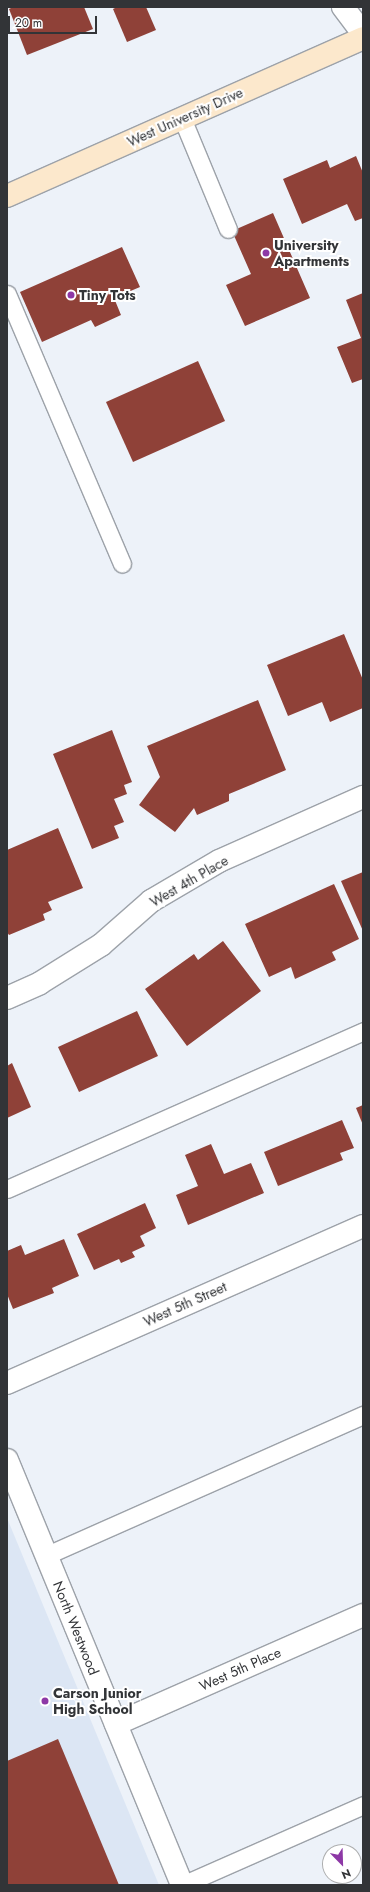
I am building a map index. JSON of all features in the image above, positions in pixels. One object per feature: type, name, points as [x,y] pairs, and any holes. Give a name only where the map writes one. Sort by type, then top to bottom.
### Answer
[{"type":"main road","name":"West University Drive","points":[[7,196],[363,38]]},
{"type":"street","points":[[343,7],[363,34]]},
{"type":"street","name":"West 4th Place","points":[[7,998],[40,983],[101,945],[151,901],[219,861],[363,797]]},
{"type":"street","name":"West 5th Street","points":[[7,1383],[363,1226]]},
{"type":"street","name":"North Westwood","points":[[7,1460],[182,1885]]},
{"type":"street","name":"West 5th Place","points":[[116,1724],[363,1615]]},
{"type":"lane","points":[[182,118],[228,229]]},
{"type":"lane","points":[[7,294],[122,563]]},
{"type":"lane","points":[[7,1189],[363,1031]]},
{"type":"lane","points":[[46,1556],[363,1415]]},
{"type":"lane","points":[[182,1885],[363,1805]]},
{"type":"shaded area","name":"Carson Junior High School","points":[[7,1518],[159,1885],[7,1885]]},
{"type":"building","points":[[13,7],[84,7],[93,29],[27,55],[9,9]]},
{"type":"building","points":[[117,7],[146,7],[156,30],[127,42],[113,9]]},
{"type":"building","points":[[356,156],[363,173],[363,218],[355,221],[347,204],[302,224],[283,179],[327,160],[330,168]]},
{"type":"building","name":"University Apartments","points":[[273,213],[310,298],[245,326],[226,285],[251,274],[232,231]]},
{"type":"building","name":"Tiny Tots","points":[[122,247],[140,287],[114,298],[121,315],[95,327],[91,320],[42,342],[20,292]]},
{"type":"building","points":[[363,293],[363,379],[352,383],[337,347],[361,338],[346,300]]},
{"type":"building","points":[[198,361],[225,421],[133,462],[106,402]]},
{"type":"building","points":[[344,634],[363,680],[363,708],[330,722],[322,702],[288,716],[267,665]]},
{"type":"building","points":[[258,700],[286,770],[229,794],[229,801],[197,815],[194,808],[175,832],[139,805],[160,777],[147,746]]},
{"type":"building","points":[[112,730],[132,782],[124,785],[127,794],[114,799],[124,822],[114,826],[119,838],[92,849],[53,754]]},
{"type":"building","points":[[58,828],[83,888],[48,902],[52,910],[43,914],[45,920],[9,935],[7,932],[7,850]]},
{"type":"building","points":[[363,872],[363,931],[341,881]]},
{"type":"building","points":[[334,884],[359,939],[332,952],[336,960],[295,979],[291,967],[269,977],[245,924]]},
{"type":"building","points":[[223,941],[261,991],[187,1046],[145,989],[194,954],[198,960]]},
{"type":"building","points":[[137,1011],[158,1056],[79,1092],[58,1047]]},
{"type":"building","points":[[12,1063],[31,1107],[7,1118],[7,1066]]},
{"type":"building","points":[[363,1105],[363,1125],[356,1108]]},
{"type":"building","points":[[342,1120],[354,1148],[340,1153],[343,1160],[278,1186],[264,1152]]},
{"type":"building","points":[[211,1144],[224,1174],[251,1163],[264,1193],[188,1225],[176,1195],[198,1186],[185,1155]]},
{"type":"building","points":[[145,1203],[156,1228],[140,1236],[145,1246],[132,1252],[135,1257],[121,1263],[119,1259],[94,1270],[77,1234]]},
{"type":"building","points":[[64,1239],[79,1276],[52,1288],[54,1293],[13,1309],[7,1294],[7,1251],[21,1245],[25,1255]]},
{"type":"building","points":[[58,1739],[119,1885],[7,1885],[7,1761]]},
{"type":"place","name":"University Apartments","points":[[266,253]]},
{"type":"place","name":"Tiny Tots","points":[[71,295]]},
{"type":"place","name":"Carson Junior High School","points":[[45,1701]]}]
